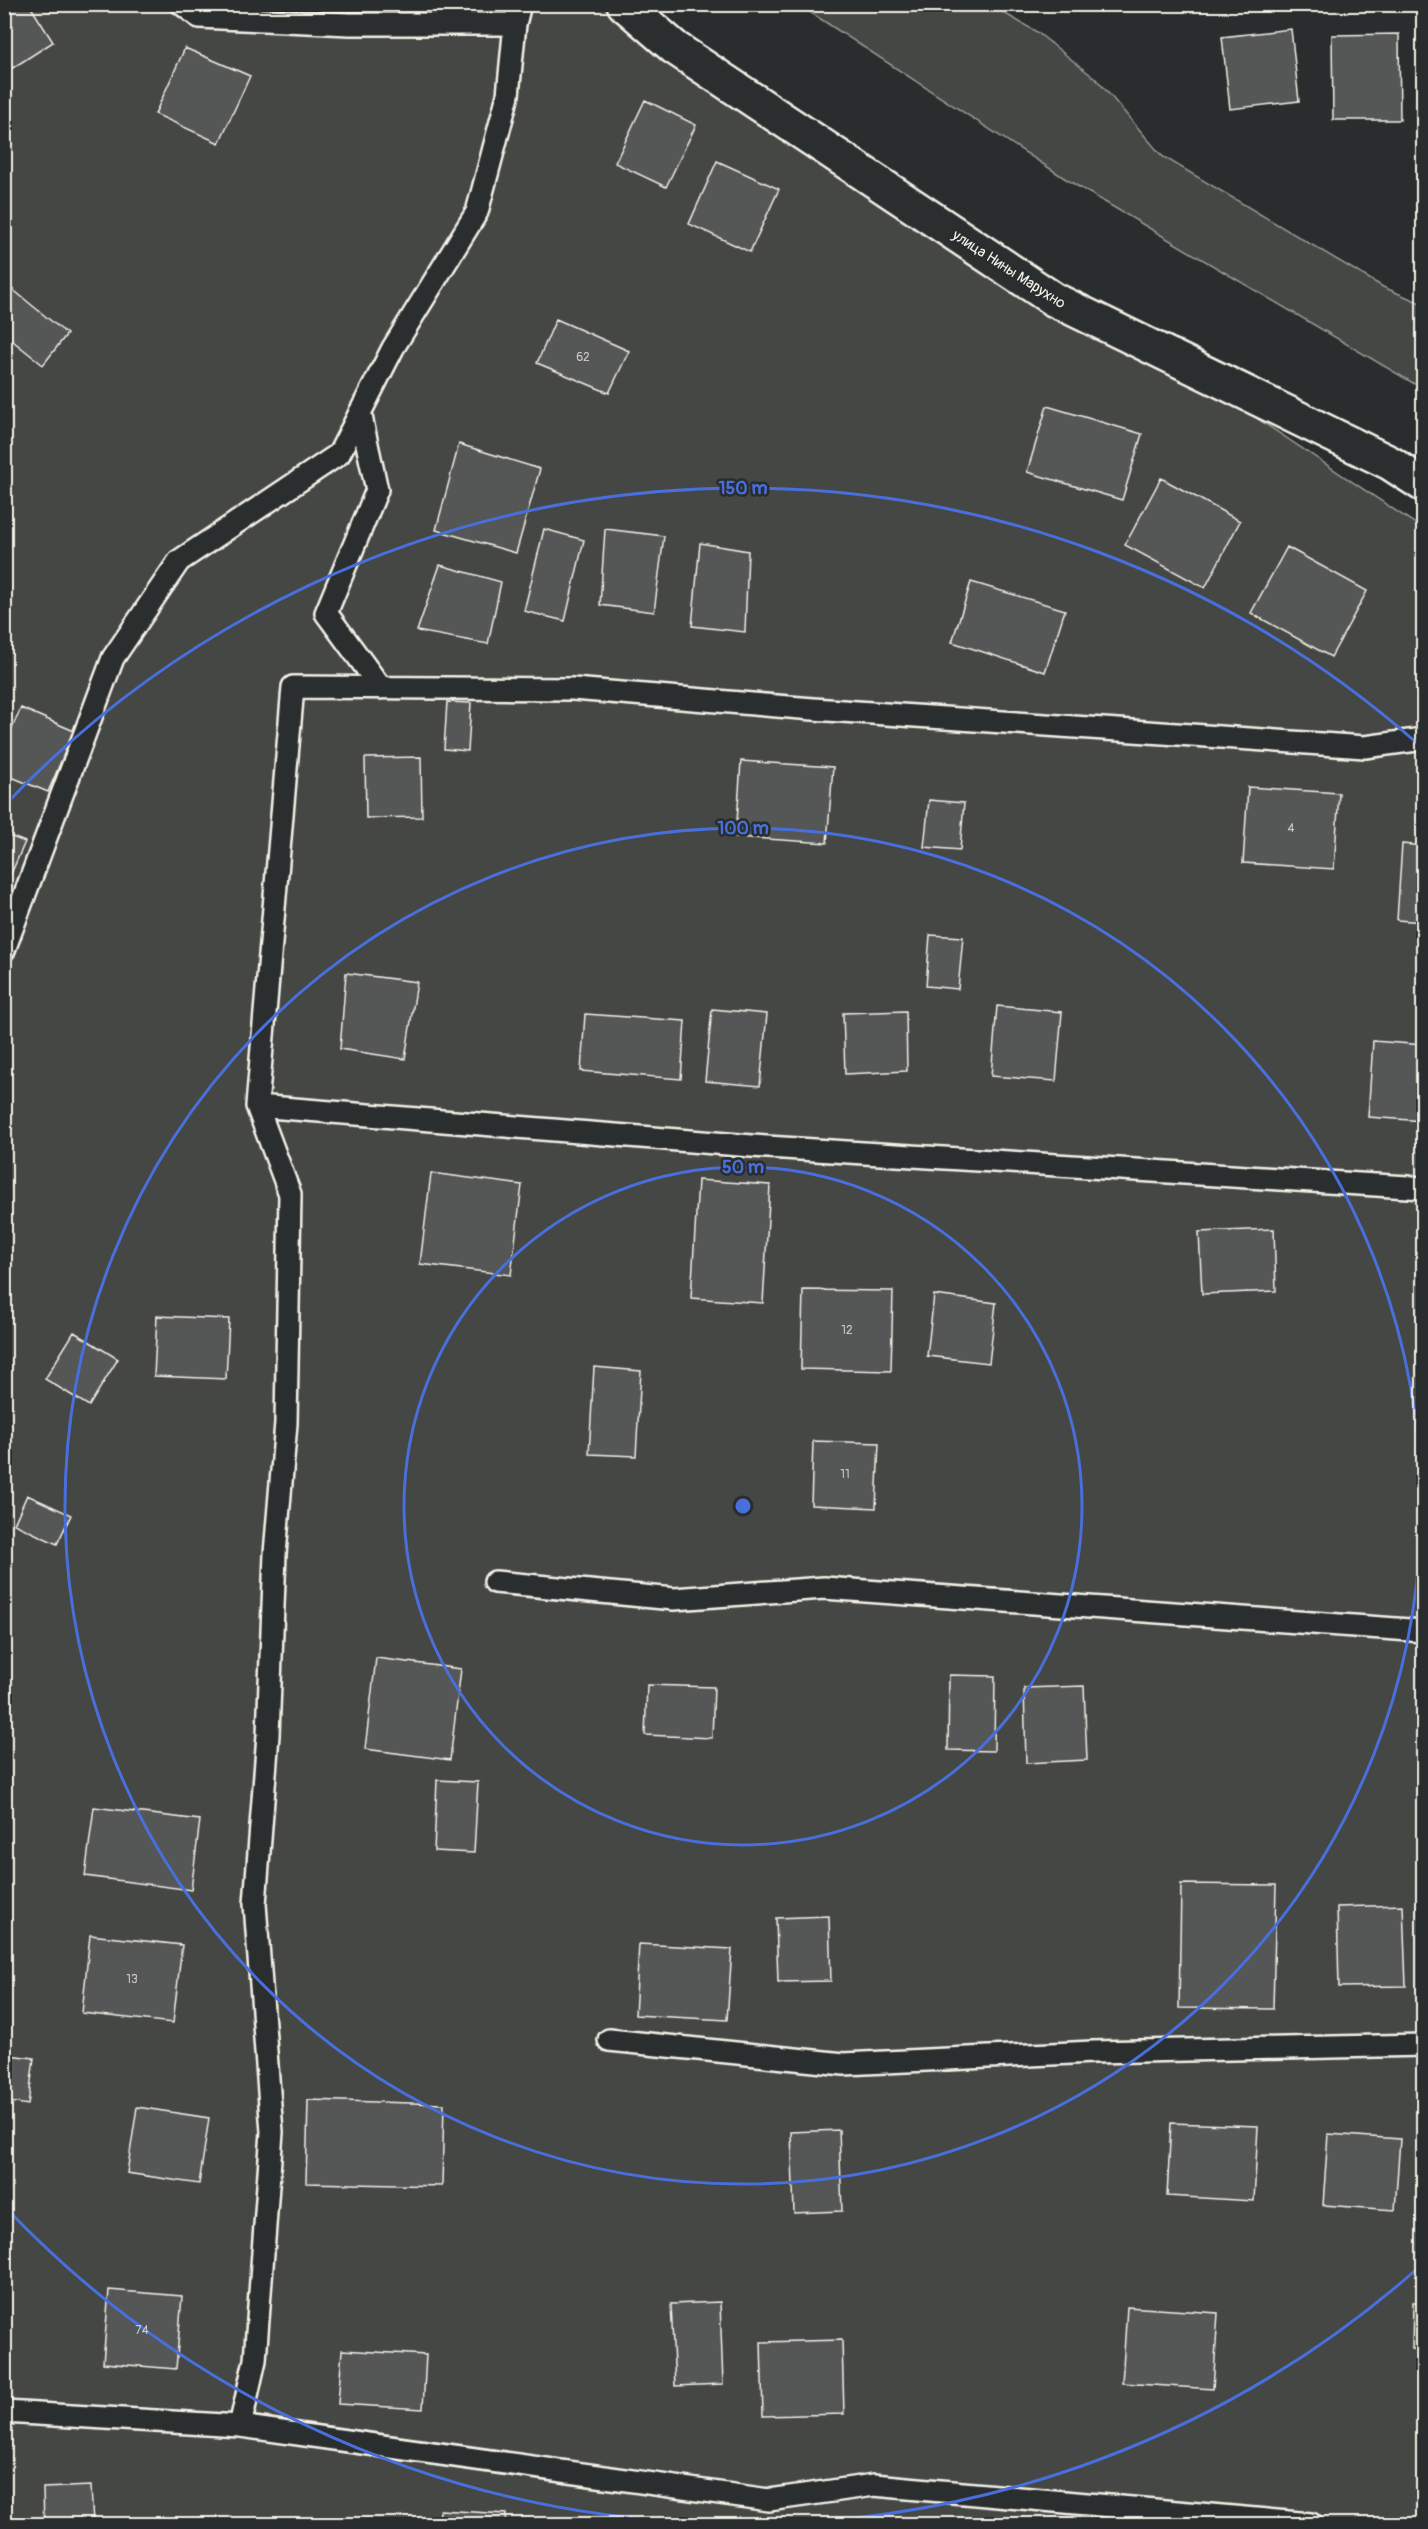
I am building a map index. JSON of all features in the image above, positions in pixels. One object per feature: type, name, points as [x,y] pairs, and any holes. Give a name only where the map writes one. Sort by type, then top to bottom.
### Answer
[{"type":"street","name":"улица Нины Марухно","points":[[624,4],[675,48],[1053,299],[1390,463],[1424,485]]},
{"type":"lane","points":[[4,950],[113,658],[179,561],[339,454],[393,348],[477,212],[508,95],[517,14],[350,24],[199,17],[182,4]]},
{"type":"lane","points":[[360,412],[377,490],[326,613],[381,688]]},
{"type":"lane","points":[[240,2426],[255,2360],[272,2132],[255,1904],[268,1736],[275,1554],[286,1423],[290,1194],[257,1106],[293,687],[573,689],[825,710],[1365,747],[1424,739]]},
{"type":"lane","points":[[257,1106],[752,1146],[1424,1188]]},
{"type":"lane","points":[[495,1582],[674,1599],[824,1588],[1424,1631]]},
{"type":"lane","points":[[609,2040],[844,2064],[1093,2052],[1424,2045]]},
{"type":"lane","points":[[4,2412],[240,2426],[769,2500],[874,2485],[1311,2524]]},
{"type":"shaded area","points":[[5,5],[637,5],[1423,529],[1423,2524],[5,2524]]},
{"type":"shaded area","points":[[799,5],[990,5],[1037,32],[1097,80],[1162,156],[1383,287],[1423,304],[1423,389],[1069,181]]},
{"type":"building","points":[[9,4],[29,4],[53,42],[8,71],[4,67],[4,8]]},
{"type":"building","points":[[1291,29],[1299,101],[1230,109],[1222,37]]},
{"type":"building","points":[[1399,34],[1400,120],[1333,120],[1332,35]]},
{"type":"building","points":[[185,48],[250,76],[219,143],[155,114]]},
{"type":"building","points":[[645,100],[696,125],[666,187],[615,163]]},
{"type":"building","points":[[717,161],[779,189],[750,252],[689,224]]},
{"type":"building","points":[[11,288],[67,334],[43,365],[4,334],[4,296]]},
{"type":"building","points":[[556,319],[629,351],[609,393],[537,363]]},
{"type":"building","points":[[1047,406],[1142,434],[1122,500],[1027,472]]},
{"type":"building","points":[[459,444],[540,469],[516,553],[436,530]]},
{"type":"building","points":[[1161,478],[1240,521],[1205,588],[1125,545]]},
{"type":"building","points":[[544,529],[584,540],[565,621],[524,611]]},
{"type":"building","points":[[605,529],[664,536],[654,612],[600,605]]},
{"type":"building","points":[[700,543],[748,551],[745,632],[692,626]]},
{"type":"building","points":[[1287,547],[1367,591],[1331,657],[1251,613]]},
{"type":"building","points":[[440,565],[501,582],[488,644],[417,631]]},
{"type":"building","points":[[971,582],[1065,610],[1045,672],[952,642]]},
{"type":"building","points":[[447,702],[471,703],[468,751],[444,749]]},
{"type":"building","points":[[21,708],[74,731],[48,792],[4,774],[4,746]]},
{"type":"building","points":[[421,757],[422,817],[366,818],[365,758]]},
{"type":"building","points":[[741,761],[833,767],[827,843],[736,837]]},
{"type":"building","points":[[1248,787],[1339,793],[1334,869],[1243,863]]},
{"type":"building","points":[[929,800],[964,803],[960,850],[924,847]]},
{"type":"building","points":[[4,834],[25,842],[4,890]]},
{"type":"building","points":[[1402,844],[1424,846],[1424,922],[1397,920]]},
{"type":"building","points":[[930,935],[963,937],[958,989],[926,986]]},
{"type":"building","points":[[346,973],[417,982],[405,1059],[340,1049]]},
{"type":"building","points":[[997,1006],[1062,1012],[1056,1081],[991,1076]]},
{"type":"building","points":[[712,1009],[767,1014],[760,1086],[705,1081]]},
{"type":"building","points":[[906,1011],[907,1071],[845,1074],[843,1013]]},
{"type":"building","points":[[585,1014],[685,1021],[681,1079],[581,1071]]},
{"type":"building","points":[[1373,1041],[1424,1045],[1424,1121],[1368,1117]]},
{"type":"building","points":[[431,1173],[522,1185],[511,1275],[420,1264]]},
{"type":"building","points":[[698,1180],[770,1185],[763,1303],[691,1298]]},
{"type":"building","points":[[1274,1229],[1276,1291],[1202,1294],[1199,1232]]},
{"type":"building","points":[[803,1290],[893,1291],[891,1371],[801,1369]]},
{"type":"building","points":[[934,1295],[996,1303],[989,1363],[927,1356]]},
{"type":"building","points":[[157,1316],[229,1319],[226,1379],[154,1376]]},
{"type":"building","points":[[74,1332],[118,1359],[89,1406],[45,1379]]},
{"type":"building","points":[[594,1367],[641,1371],[636,1456],[589,1454]]},
{"type":"building","points":[[813,1441],[879,1443],[876,1508],[811,1505]]},
{"type":"building","points":[[27,1495],[71,1515],[57,1544],[14,1524]]},
{"type":"building","points":[[376,1658],[461,1669],[450,1760],[365,1749]]},
{"type":"building","points":[[949,1675],[995,1676],[994,1751],[948,1750]]},
{"type":"building","points":[[647,1685],[714,1687],[712,1738],[645,1735]]},
{"type":"building","points":[[1084,1686],[1087,1760],[1026,1763],[1024,1688]]},
{"type":"building","points":[[437,1780],[478,1782],[474,1853],[434,1851]]},
{"type":"building","points":[[94,1807],[200,1820],[191,1890],[85,1876]]},
{"type":"building","points":[[1181,1884],[1276,1885],[1273,2009],[1179,2008]]},
{"type":"building","points":[[1403,1905],[1406,1986],[1339,1987],[1337,1907]]},
{"type":"building","points":[[829,1916],[831,1981],[778,1982],[776,1918]]},
{"type":"building","points":[[90,1935],[182,1945],[173,2023],[82,2013]]},
{"type":"building","points":[[639,1944],[732,1949],[727,2020],[635,2015]]},
{"type":"building","points":[[8,2055],[34,2058],[28,2105],[4,2101]]},
{"type":"building","points":[[308,2100],[444,2104],[442,2186],[306,2183]]},
{"type":"building","points":[[137,2107],[209,2118],[199,2184],[127,2173]]},
{"type":"building","points":[[1171,2123],[1258,2126],[1254,2201],[1167,2196]]},
{"type":"building","points":[[839,2130],[842,2211],[794,2213],[791,2132]]},
{"type":"building","points":[[1328,2134],[1400,2139],[1395,2210],[1323,2205]]},
{"type":"building","points":[[109,2290],[182,2296],[176,2369],[103,2363]]},
{"type":"building","points":[[720,2302],[723,2384],[675,2386],[671,2304]]},
{"type":"building","points":[[1413,2302],[1424,2302],[1424,2350],[1412,2349]]},
{"type":"building","points":[[1127,2307],[1218,2313],[1213,2389],[1122,2383]]},
{"type":"building","points":[[842,2340],[844,2414],[763,2416],[761,2342]]},
{"type":"building","points":[[342,2350],[426,2355],[423,2409],[338,2404]]},
{"type":"building","points":[[91,2486],[93,2524],[44,2524],[43,2488]]},
{"type":"building","points":[[440,2510],[506,2514],[505,2524],[439,2524]]},
{"type":"building","points":[[298,2520],[376,2524],[298,2524]]}]
